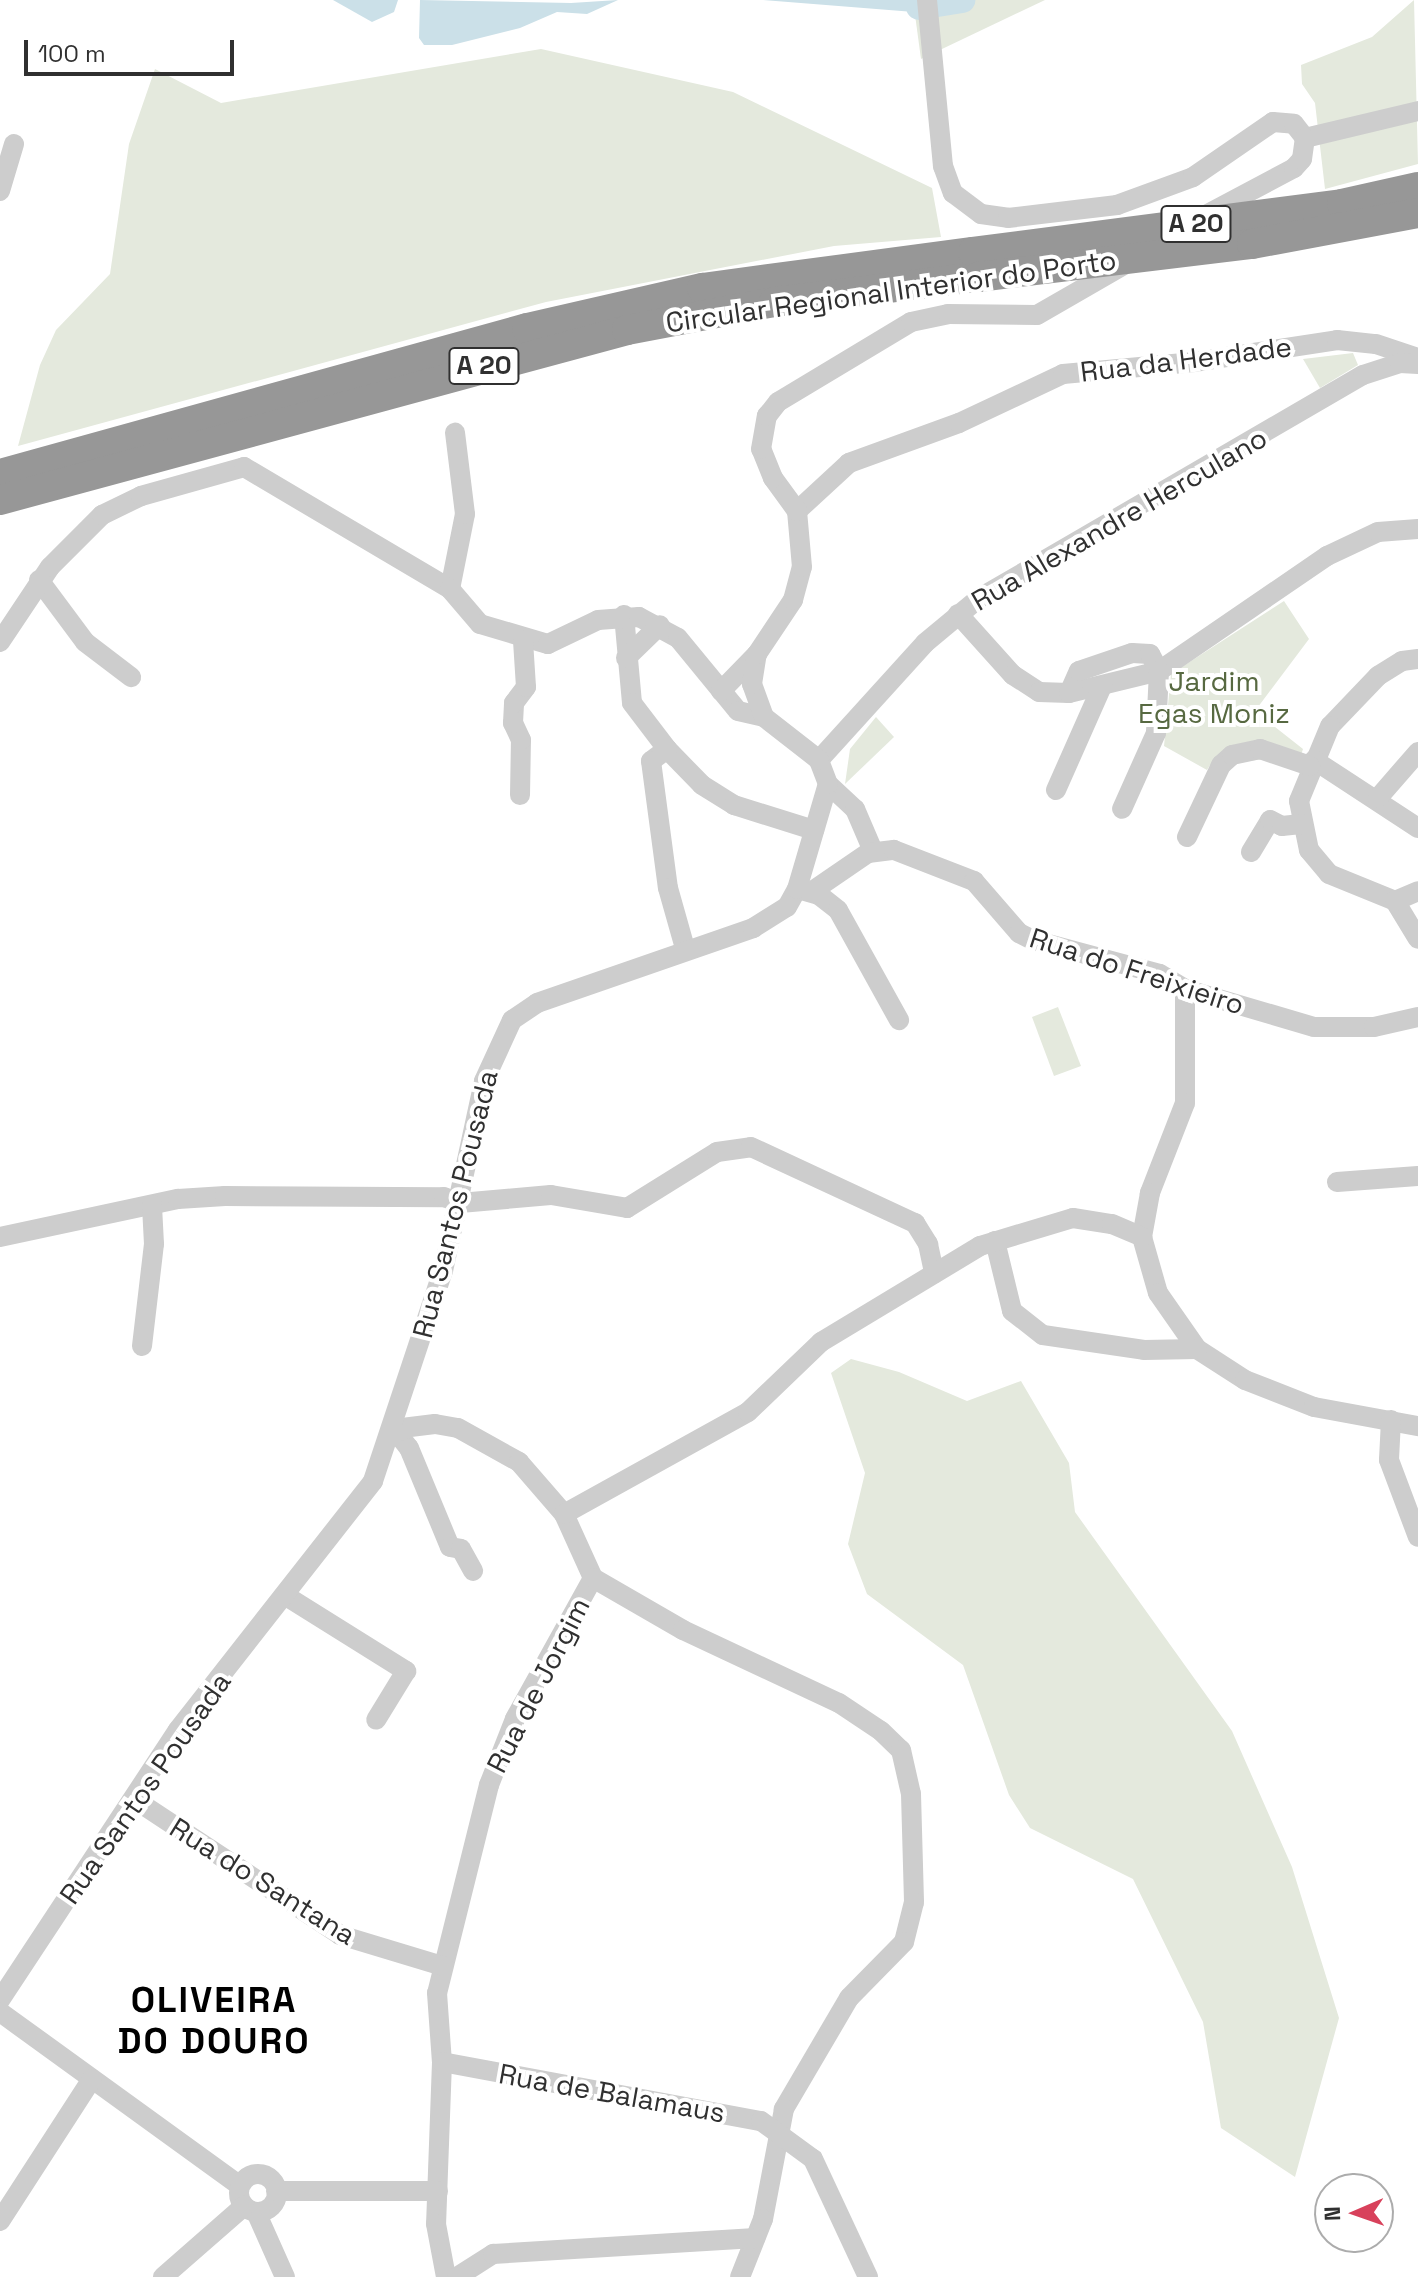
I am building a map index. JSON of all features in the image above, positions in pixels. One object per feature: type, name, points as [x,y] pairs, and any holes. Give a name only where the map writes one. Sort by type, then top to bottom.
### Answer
[{"type":"highway","name":"Circular Regional Interior do Porto","points":[[0,500],[627,330],[975,264],[1342,204],[1418,187]]},
{"type":"highway","name":"Circular Regional Interior do Porto","points":[[0,474],[527,328],[672,294],[975,264],[1252,244],[1418,213]]},
{"type":"street","points":[[721,691],[757,654],[789,608],[799,581],[797,511],[773,478],[761,449],[761,432],[778,402],[922,318],[1048,312],[1228,200],[1294,168],[1302,159],[1305,138],[1294,124],[1273,122],[1193,177],[1117,205],[1008,218],[981,214],[953,193],[943,166],[927,6]]},
{"type":"street","points":[[1305,138],[1418,111]]},
{"type":"street","points":[[0,191],[14,144]]},
{"type":"street","name":"Rua da Herdade","points":[[797,511],[849,463],[959,423],[1063,374],[1337,340],[1376,344],[1418,361]]},
{"type":"street","name":"Rua Alexandre Herculano","points":[[819,760],[958,614],[1363,375],[1400,363],[1418,361]]},
{"type":"street","points":[[450,589],[465,514],[455,433]]},
{"type":"street","points":[[0,642],[39,580],[78,536],[117,506],[244,467],[450,589],[480,624],[523,640],[548,644],[598,620],[624,615],[660,625],[678,638],[738,711],[764,717],[819,760],[828,784],[855,809],[873,851],[804,890]]},
{"type":"street","points":[[958,614],[1013,675],[1039,692],[1069,693],[1159,671],[1327,556],[1378,532],[1418,529]]},
{"type":"street","points":[[39,580],[85,642],[131,677]]},
{"type":"street","points":[[624,615],[632,703],[667,749],[702,785],[734,805],[814,830]]},
{"type":"street","points":[[626,658],[660,625]]},
{"type":"street","points":[[520,795],[521,740],[513,723],[514,703],[526,687],[523,640]]},
{"type":"street","points":[[1069,693],[1079,671],[1132,653],[1150,654],[1159,671],[1156,733],[1122,809]]},
{"type":"street","points":[[757,654],[752,684],[764,717]]},
{"type":"street","points":[[1418,659],[1402,661],[1378,676],[1330,726],[1312,763],[1299,801],[1301,824],[1309,850],[1329,874],[1395,901],[1418,939]]},
{"type":"street","points":[[1056,790],[1102,686]]},
{"type":"street","points":[[667,749],[651,761],[668,888],[685,948]]},
{"type":"street","points":[[1187,837],[1221,765],[1232,755],[1260,749],[1312,763],[1415,816]]},
{"type":"street","points":[[1378,798],[1418,752]]},
{"type":"street","name":"Rua Santos Pousada","points":[[0,2000],[178,1730],[286,1596],[373,1481],[394,1429],[460,1203],[467,1142],[484,1081],[512,1020],[537,1003],[685,948],[735,935],[774,917],[804,890],[814,830],[828,784]]},
{"type":"street","points":[[1251,852],[1270,820],[1282,826],[1301,824]]},
{"type":"street","name":"Rua do Freixieiro","points":[[873,851],[908,854],[974,881],[1019,933],[1033,940],[1160,974],[1185,989],[1314,1027],[1374,1027],[1418,1017]]},
{"type":"street","points":[[804,890],[838,910],[899,1020]]},
{"type":"street","points":[[1395,901],[1418,891]]},
{"type":"street","points":[[1185,989],[1185,1103],[1150,1193],[1142,1237],[1158,1293],[1197,1349],[1245,1380],[1314,1407],[1418,1426]]},
{"type":"street","points":[[0,1237],[152,1205],[225,1196],[444,1197],[460,1203],[551,1195],[627,1208],[717,1152],[751,1147],[915,1223],[928,1244],[934,1273]]},
{"type":"street","points":[[1337,1182],[1418,1176]]},
{"type":"street","points":[[142,1346],[154,1244],[152,1205]]},
{"type":"street","points":[[564,1514],[748,1412],[821,1342],[934,1273],[995,1241],[1073,1218],[1112,1224],[1142,1237]]},
{"type":"street","points":[[995,1241],[1012,1311],[1043,1335],[1144,1350],[1197,1349]]},
{"type":"street","points":[[1391,1420],[1389,1460],[1418,1537]]},
{"type":"street","name":"Rua de Jorgim","points":[[394,1429],[435,1424],[458,1428],[519,1462],[564,1514],[593,1578],[515,1719],[489,1785],[443,1966],[437,2006],[442,2062],[438,2255],[446,2277]]},
{"type":"street","points":[[394,1429],[409,1448],[450,1547],[461,1549],[473,1571]]},
{"type":"street","points":[[593,1578],[683,1630],[839,1703],[901,1750],[911,1794],[914,1902],[904,1942],[849,1998],[784,2109],[756,2238],[740,2277]]},
{"type":"street","points":[[286,1596],[406,1671],[376,1720]]},
{"type":"street","name":"Rua do Santana","points":[[134,1799],[340,1935],[443,1966]]},
{"type":"street","points":[[0,2012],[92,2079],[247,2201],[285,2277]]},
{"type":"street","name":"Rua de Balamaus","points":[[442,2062],[685,2104],[761,2121],[780,2131],[813,2159],[868,2277]]},
{"type":"street","points":[[0,2221],[92,2079]]},
{"type":"street","points":[[163,2277],[247,2201],[260,2175],[276,2191],[438,2191]]},
{"type":"street","points":[[247,2201],[271,2206],[276,2191]]},
{"type":"street","points":[[457,2277],[493,2254],[756,2238]]},
{"type":"green space","points":[[913,0],[1045,0],[921,59]]},
{"type":"green space","points":[[1414,0],[1418,164],[1325,189],[1315,103],[1302,84],[1301,65],[1372,37]]},
{"type":"green space","points":[[541,49],[733,92],[932,188],[941,237],[834,246],[546,302],[18,446],[40,365],[56,330],[110,274],[129,144],[155,69],[221,103]]},
{"type":"green space","points":[[1353,353],[1358,365],[1320,388],[1303,359]]},
{"type":"green space","name":"Jardim Egas Moniz","points":[[1284,601],[1309,639],[1255,711],[1303,749],[1301,755],[1210,765],[1207,770],[1164,746],[1171,674]]},
{"type":"green space","points":[[876,717],[894,737],[845,784],[850,749]]},
{"type":"green space","points":[[1058,1007],[1081,1066],[1054,1076],[1032,1017]]},
{"type":"green space","points":[[851,1359],[899,1372],[967,1401],[1021,1381],[1069,1463],[1075,1512],[1232,1731],[1292,1867],[1339,2018],[1295,2177],[1221,2128],[1203,2022],[1133,1879],[1030,1828],[1009,1795],[963,1665],[867,1594],[848,1544],[865,1473],[831,1373]]},
{"type":"water","points":[[333,0],[398,0],[394,12],[372,22]]},
{"type":"water","points":[[420,0],[571,3],[618,0],[587,14],[557,12],[520,28],[452,45],[424,45],[419,38]]},
{"type":"water","points":[[763,0],[945,0],[953,4],[914,12]]},
{"type":"waterway","points":[[919,7],[962,0]]},
{"type":"district","name":"OLIVEIRA DO DOURO","points":[[214,2020]]}]
